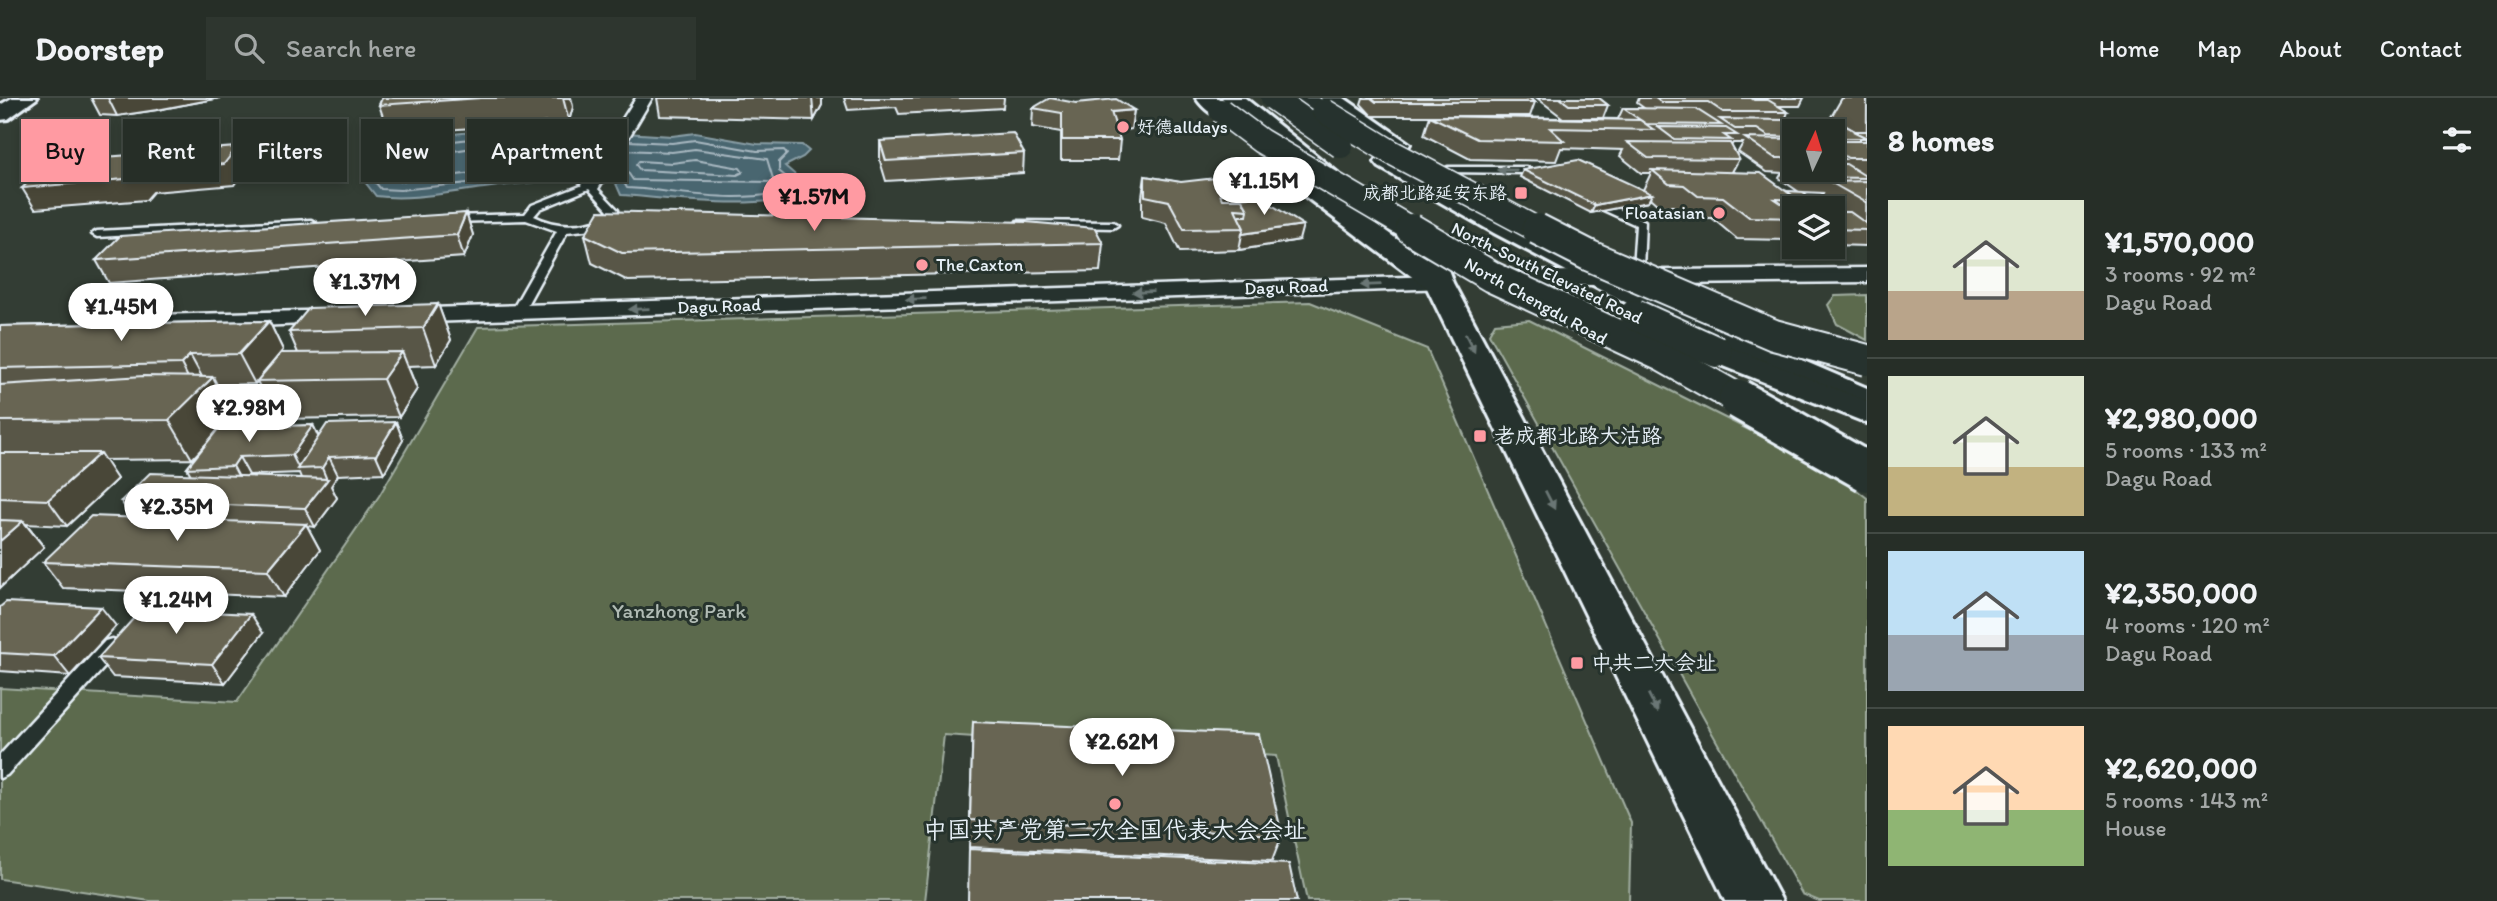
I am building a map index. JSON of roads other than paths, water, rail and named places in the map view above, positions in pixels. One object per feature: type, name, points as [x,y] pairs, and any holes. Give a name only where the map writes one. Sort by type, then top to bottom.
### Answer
[{"type":"main road","points":[[0,114],[27,98]]},
{"type":"main road","points":[[1198,98],[1259,150],[1439,283]]},
{"type":"main road","points":[[1206,98],[1261,141],[1492,277],[1867,454]]},
{"type":"main road","name":"North Chengdu Road","points":[[1232,98],[1322,170],[1492,279],[1613,345],[1867,454]]},
{"type":"main road","name":"North-South Elevated Road","points":[[1246,98],[1355,173],[1448,225],[1668,330],[1867,413]]},
{"type":"main road","name":"North-South Elevated Road","points":[[1273,98],[1336,143],[1576,269],[1867,392]]},
{"type":"main road","points":[[1293,98],[1333,129],[1448,170],[1647,272],[1867,370]]},
{"type":"main road","points":[[1306,98],[1391,152],[1590,256],[1773,335],[1867,370]]},
{"type":"main road","points":[[1331,98],[1383,147],[1503,227],[1699,328],[1867,400]]},
{"type":"main road","points":[[1259,150],[1322,170]]},
{"type":"main road","points":[[1567,232],[1594,273]]},
{"type":"main road","points":[[1422,234],[1439,283],[1754,901]]},
{"type":"main road","points":[[1773,335],[1867,360]]},
{"type":"main road","points":[[1662,356],[1867,472]]},
{"type":"street","points":[[592,183],[644,98]]},
{"type":"street","points":[[1492,279],[1647,272],[1867,275]]},
{"type":"street","name":"Dagu Road","points":[[98,325],[1439,283]]},
{"type":"lane","points":[[1448,170],[1526,170],[1549,180]]},
{"type":"lane","points":[[528,217],[536,208],[592,183],[613,209],[609,219]]},
{"type":"lane","points":[[1583,196],[1641,223],[1647,272]]},
{"type":"lane","points":[[438,219],[528,217],[544,226],[563,229],[594,227],[609,219],[622,219]]},
{"type":"lane","points":[[97,234],[318,223]]},
{"type":"lane","points":[[1015,223],[1113,225]]},
{"type":"lane","points":[[517,312],[563,229]]},
{"type":"lane","points":[[0,769],[124,632]]},
{"type":"water","points":[[467,133],[467,182],[531,182],[430,195],[389,197],[376,196],[365,182],[453,182],[453,135]]},
{"type":"water","points":[[627,133],[672,136],[695,133],[757,144],[802,145],[809,151],[785,166],[808,186],[806,192],[789,198],[742,203],[621,195],[615,182],[627,182]]},
{"type":"place","name":"好德alldays","points":[[1123,127]]},
{"type":"place","name":"成都北路延安东路","points":[[1521,193]]},
{"type":"place","name":"Floatasian","points":[[1719,213]]},
{"type":"place","name":"The Caxton","points":[[922,265]]},
{"type":"place","name":"老成都北路大沽路","points":[[1480,436]]},
{"type":"place","name":"中共二大会址","points":[[1577,663]]},
{"type":"place","name":"中国共产党第二次全国代表大会会址","points":[[1115,804]]},
{"type":"park label","name":"Yanzhong Park","points":[[679,611]]}]
